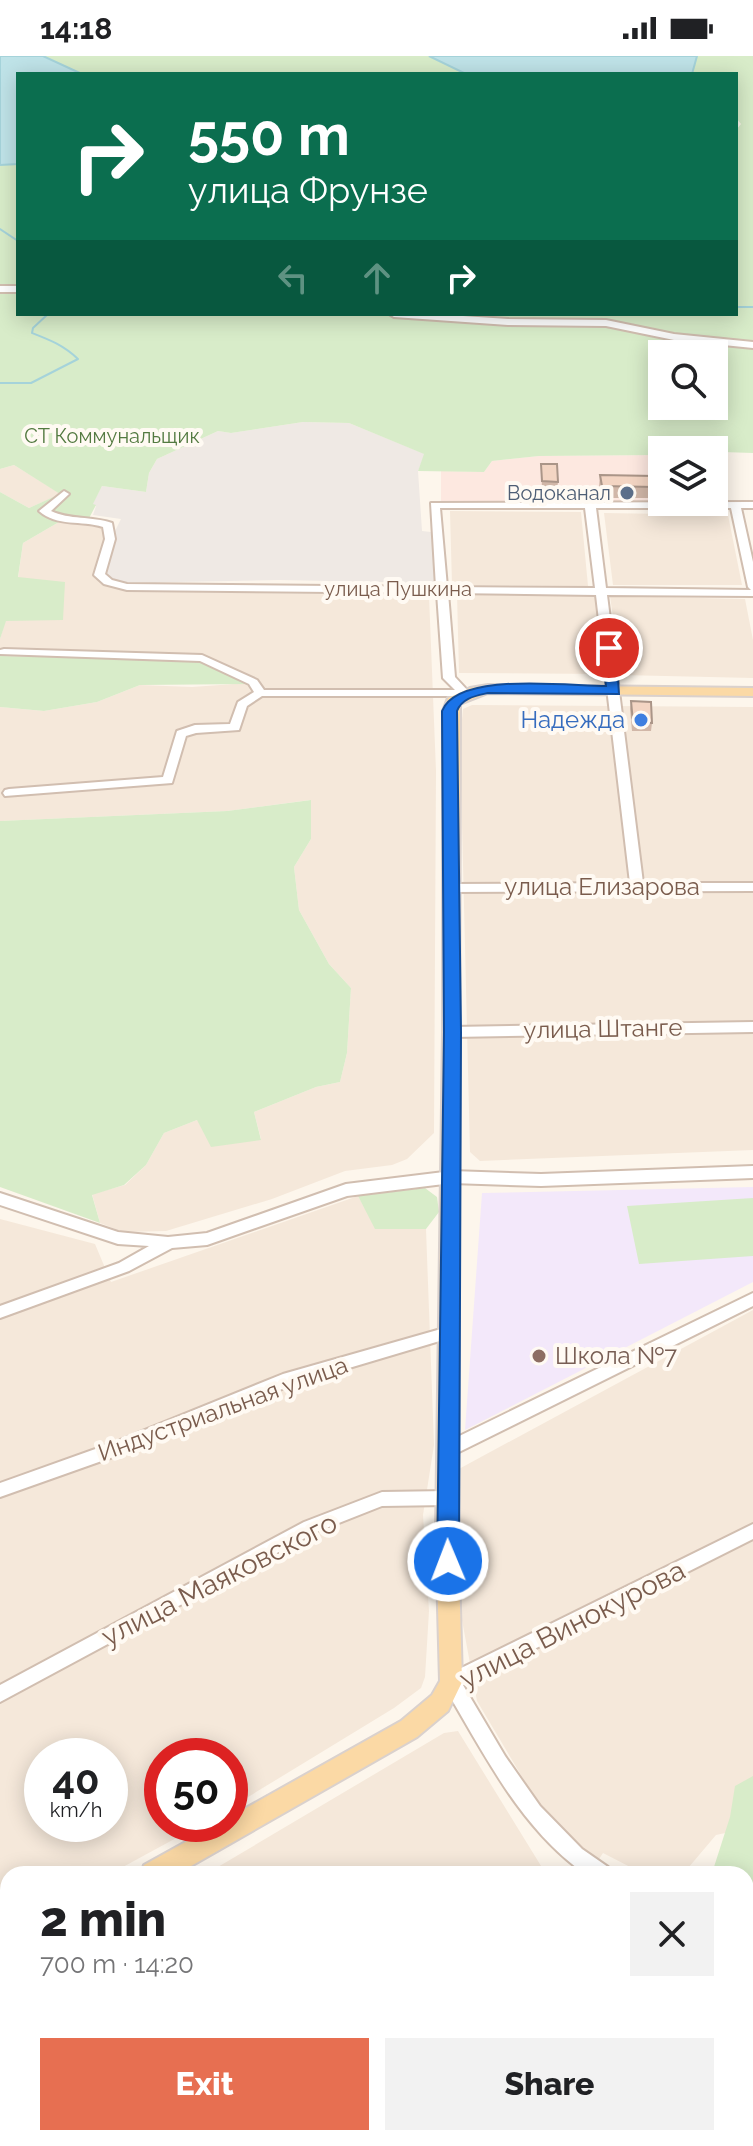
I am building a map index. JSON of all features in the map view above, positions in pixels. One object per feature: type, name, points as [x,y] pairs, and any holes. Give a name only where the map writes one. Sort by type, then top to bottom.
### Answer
[{"type":"main road","points":[[451,1682],[448,1333],[452,1177],[450,711],[453,701],[465,694],[488,689],[753,692]]},
{"type":"main road","name":"улица Винокурова","points":[[167,1866],[409,1729],[440,1703],[451,1682]]},
{"type":"street","points":[[422,316],[508,322],[606,323],[674,337],[753,345]]},
{"type":"street","name":"улица Пушкина","points":[[64,494],[44,511],[60,520],[98,520],[108,525],[110,539],[99,575],[108,582],[127,587],[753,590]]},
{"type":"street","points":[[590,504],[637,887]]},
{"type":"street","points":[[735,504],[753,590]]},
{"type":"street","points":[[465,694],[449,678],[435,505],[753,505]]},
{"type":"street","points":[[4,652],[202,658],[253,682],[260,693]]},
{"type":"street","points":[[9,793],[168,780],[181,734],[195,729],[235,727],[242,704],[260,693],[465,694]]},
{"type":"street","name":"улица Елизарова","points":[[451,888],[753,887]]},
{"type":"street","name":"улица Штанге","points":[[452,1032],[753,1027]]},
{"type":"street","points":[[0,1199],[118,1238],[170,1242],[207,1239],[346,1190],[452,1177],[541,1180],[753,1172]]},
{"type":"street","points":[[0,1312],[124,1267],[170,1242]]},
{"type":"street","points":[[449,1449],[753,1299]]},
{"type":"street","name":"Индустриальная улица","points":[[0,1490],[289,1379],[448,1333]]},
{"type":"street","name":"улица Маяковского","points":[[0,1694],[310,1527],[382,1499],[448,1498]]},
{"type":"street","name":"улица Винокурова","points":[[451,1682],[753,1531]]},
{"type":"street","points":[[451,1682],[532,1814],[560,1844],[590,1866]]},
{"type":"shaded area","points":[[303,422],[349,423],[425,454],[418,471],[422,531],[431,532],[438,578],[433,583],[279,580],[122,583],[111,581],[101,573],[121,519],[93,515],[96,506],[92,505],[102,486],[146,492],[149,473],[157,459],[218,431],[231,433]]},
{"type":"shaded area","points":[[648,455],[648,501],[441,502],[441,471],[484,472],[492,461],[539,456]]},
{"type":"shaded area","points":[[14,465],[61,494],[29,508],[0,492],[0,469]]},
{"type":"shaded area","points":[[450,511],[581,512],[588,586],[452,585]]},
{"type":"shaded area","points":[[604,513],[728,515],[742,585],[613,585]]},
{"type":"shaded area","points":[[59,522],[96,523],[103,527],[106,533],[95,572],[102,582],[133,591],[429,596],[436,771],[434,1133],[407,1159],[392,1165],[345,1171],[272,1199],[166,1231],[123,1232],[100,1223],[92,1194],[125,1185],[146,1165],[164,1133],[197,1120],[261,1139],[254,1112],[316,1087],[340,1082],[347,1053],[351,988],[329,964],[299,910],[294,867],[311,839],[310,800],[227,811],[0,821],[0,707],[44,711],[97,702],[140,685],[192,687],[248,683],[59,657],[0,656],[0,639],[18,578],[23,543]]},
{"type":"shaded area","points":[[457,594],[595,595],[603,674],[459,673]]},
{"type":"shaded area","points":[[610,596],[745,599],[753,640],[753,678],[621,675]]},
{"type":"shaded area","points":[[472,705],[753,707],[753,1150],[480,1161],[470,1152],[460,741],[463,709]]},
{"type":"shaded area","name":"Школа №7","points":[[753,1187],[753,1282],[465,1430],[482,1193]]},
{"type":"shaded area","points":[[358,1196],[376,1228],[426,1229],[434,1445],[423,1515],[429,1611],[425,1677],[421,1688],[394,1708],[248,1797],[248,1738],[144,1738],[144,1842],[169,1842],[125,1866],[0,1866],[0,1219],[95,1244],[111,1282]]},
{"type":"shaded area","points":[[753,1310],[753,1827],[716,1835],[690,1866],[628,1866],[603,1853],[595,1865],[550,1824],[477,1701],[459,1604],[457,1470]]},
{"type":"shaded area","points":[[458,1731],[541,1866],[220,1866],[444,1733]]},
{"type":"green space","points":[[43,56],[429,56],[462,72],[78,72]]},
{"type":"green space","points":[[697,56],[753,56],[753,344],[680,336],[611,322],[531,322],[440,316],[738,316],[738,128],[741,124],[738,120],[738,72],[693,72]]},
{"type":"green space","points":[[16,164],[16,286],[0,286],[0,165]]},
{"type":"green space","name":"СТ Коммунальщик","points":[[0,291],[16,291],[16,316],[399,316],[521,325],[600,324],[706,340],[648,340],[648,420],[728,420],[728,343],[753,347],[753,453],[728,452],[728,436],[648,436],[648,455],[539,456],[492,461],[484,472],[418,471],[424,454],[349,423],[303,422],[231,433],[218,431],[157,459],[149,473],[146,492],[102,486],[87,522],[59,522],[23,543],[18,577],[65,582],[63,620],[6,621],[0,639],[0,492],[29,508],[60,494],[14,465],[0,469]]},
{"type":"green space","points":[[0,656],[196,660],[249,684],[140,685],[97,702],[44,711],[0,707]]},
{"type":"green space","points":[[311,800],[311,839],[294,867],[299,910],[329,964],[351,988],[347,1053],[340,1082],[316,1087],[254,1112],[261,1140],[211,1147],[197,1120],[164,1133],[146,1165],[124,1185],[92,1195],[100,1223],[0,1187],[0,821],[227,811]]},
{"type":"green space","points":[[425,1188],[437,1197],[439,1212],[426,1229],[375,1229],[358,1196]]},
{"type":"green space","points":[[753,1198],[753,1256],[639,1264],[627,1206]]},
{"type":"green space","points":[[753,1776],[753,1866],[714,1866],[730,1817],[735,1786]]},
{"type":"water","points":[[0,56],[43,56],[78,72],[16,72],[16,164],[0,165]]},
{"type":"water","points":[[429,56],[697,56],[693,72],[462,72]]},
{"type":"building","points":[[541,464],[557,464],[558,482],[542,481]]},
{"type":"building","points":[[600,475],[648,476],[648,487],[602,486]]},
{"type":"building","points":[[631,701],[651,702],[652,723],[633,722]]},
{"type":"waterway","points":[[0,229],[16,240]]},
{"type":"waterway","points":[[738,307],[753,307]]},
{"type":"waterway","points":[[0,383],[31,383],[78,359],[62,346],[32,333],[46,316]]},
{"type":"place","name":"Водоканал","points":[[627,493]]},
{"type":"place","name":"Надежда","points":[[641,720]]},
{"type":"place","name":"Школа №7","points":[[539,1356]]},
{"type":"route","points":[[448,1561],[452,1032],[450,711],[453,701],[465,694],[488,689],[614,691],[609,648]]}]
